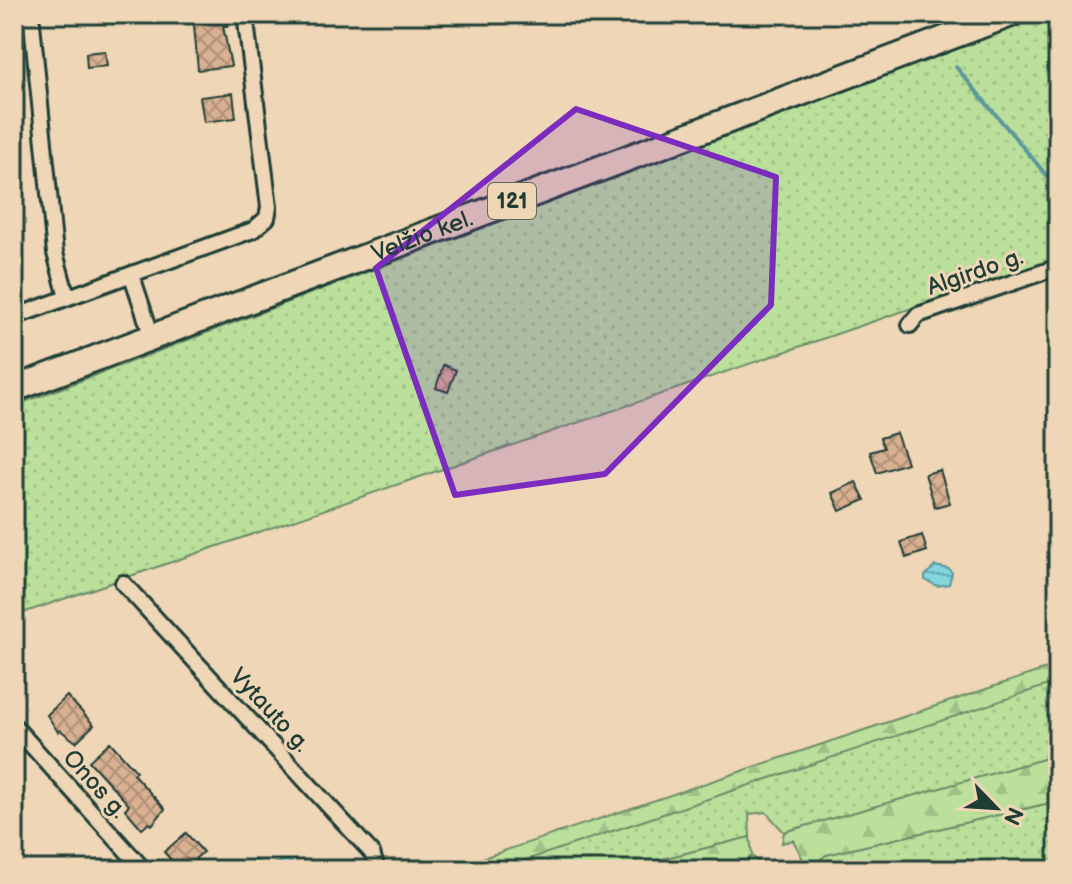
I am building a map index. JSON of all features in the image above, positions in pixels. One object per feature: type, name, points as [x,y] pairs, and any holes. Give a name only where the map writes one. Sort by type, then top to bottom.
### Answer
[{"type":"main road","name":"Velžio kel.","points":[[14,389],[1011,14]]},
{"type":"street","points":[[31,14],[55,253],[67,297]]},
{"type":"street","points":[[14,317],[253,230],[267,218],[269,207],[245,14]]},
{"type":"street","name":"Algirdo g.","points":[[910,325],[918,315],[1058,267]]},
{"type":"street","points":[[132,276],[152,337]]},
{"type":"street","name":"Vytauto g.","points":[[123,583],[372,853],[377,870]]},
{"type":"street","name":"Onos g.","points":[[14,726],[144,870]]},
{"type":"highlighted area","points":[[576,109],[776,177],[771,305],[605,474],[455,495],[376,268]]},
{"type":"green space","points":[[1047,14],[1058,14],[1058,258],[14,616],[14,406]]},
{"type":"green space","points":[[1058,665],[1058,681],[1048,685],[496,870],[447,870]]},
{"type":"green space","points":[[1058,681],[1058,755],[784,832],[766,812],[749,814],[750,837],[619,870],[496,870]]},
{"type":"green space","points":[[1058,755],[1058,801],[826,855],[808,869],[793,840],[782,843],[784,832]]},
{"type":"green space","points":[[1058,801],[1058,860],[1024,870],[808,870],[826,855]]},
{"type":"green space","points":[[750,837],[752,856],[731,870],[619,870]]},
{"type":"green space","points":[[752,856],[768,870],[731,870]]},
{"type":"water","points":[[935,566],[949,569],[952,573],[949,584],[937,586],[925,580]]},
{"type":"water","points":[[254,860],[266,866],[288,860],[300,870],[243,870]]},
{"type":"building","points":[[193,14],[225,14],[227,26],[223,26],[231,66],[198,70]]},
{"type":"building","points":[[105,51],[107,66],[87,68],[86,53]]},
{"type":"building","points":[[233,93],[236,118],[204,122],[200,97]]},
{"type":"building","points":[[443,365],[456,370],[448,392],[436,388]]},
{"type":"building","points":[[896,433],[907,463],[877,473],[870,452],[884,448],[880,438]]},
{"type":"building","points":[[940,470],[950,503],[935,507],[925,474]]},
{"type":"building","points":[[856,482],[865,500],[840,511],[832,493]]},
{"type":"building","points":[[922,535],[927,551],[906,558],[901,542]]},
{"type":"building","points":[[67,696],[94,725],[76,742],[60,730],[58,732],[47,715]]},
{"type":"building","points":[[110,742],[136,771],[133,774],[165,809],[152,825],[149,823],[142,829],[125,809],[129,805],[89,761]]},
{"type":"building","points":[[186,833],[203,852],[189,870],[180,870],[164,852]]},
{"type":"waterway","points":[[956,67],[1058,189]]}]
